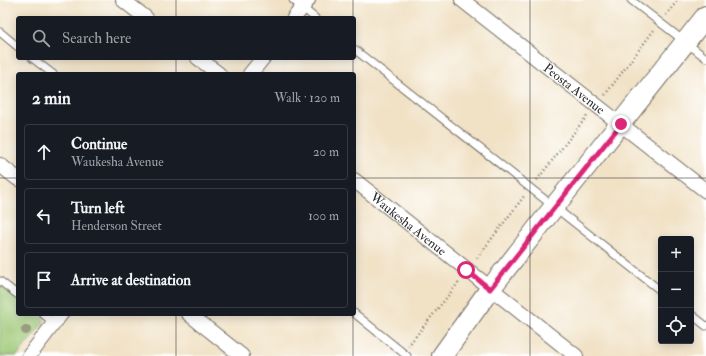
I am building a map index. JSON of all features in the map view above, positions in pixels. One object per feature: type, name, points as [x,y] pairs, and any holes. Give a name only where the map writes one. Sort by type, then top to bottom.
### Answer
[{"type":"main road","points":[[442,356],[490,289],[706,16]]},
{"type":"street","points":[[123,0],[143,16]]},
{"type":"street","name":"Peosta Avenue","points":[[462,0],[706,191]]},
{"type":"street","points":[[201,60],[216,72]]},
{"type":"street","points":[[252,72],[261,60]]},
{"type":"street","points":[[0,165],[16,177]]},
{"type":"street","name":"Waukesha Avenue","points":[[356,182],[576,356]]},
{"type":"street","points":[[192,316],[242,356]]},
{"type":"street","points":[[28,356],[58,319]]},
{"type":"lane","points":[[631,0],[706,58]]},
{"type":"lane","points":[[299,6],[312,16]]},
{"type":"lane","points":[[0,32],[16,45]]},
{"type":"lane","points":[[356,51],[658,289]]},
{"type":"lane","points":[[35,60],[50,72]]},
{"type":"lane","points":[[0,281],[16,293]]},
{"type":"lane","points":[[356,315],[405,354]]},
{"type":"lane","points":[[48,316],[58,319]]},
{"type":"lane","points":[[694,316],[706,326]]},
{"type":"path","points":[[605,95],[678,0]]},
{"type":"path","points":[[405,354],[459,282]]},
{"type":"green space","points":[[0,285],[16,297],[16,316],[40,316],[44,322],[17,356],[0,356]]},
{"type":"route","points":[[466,270],[490,289],[621,124]]}]
